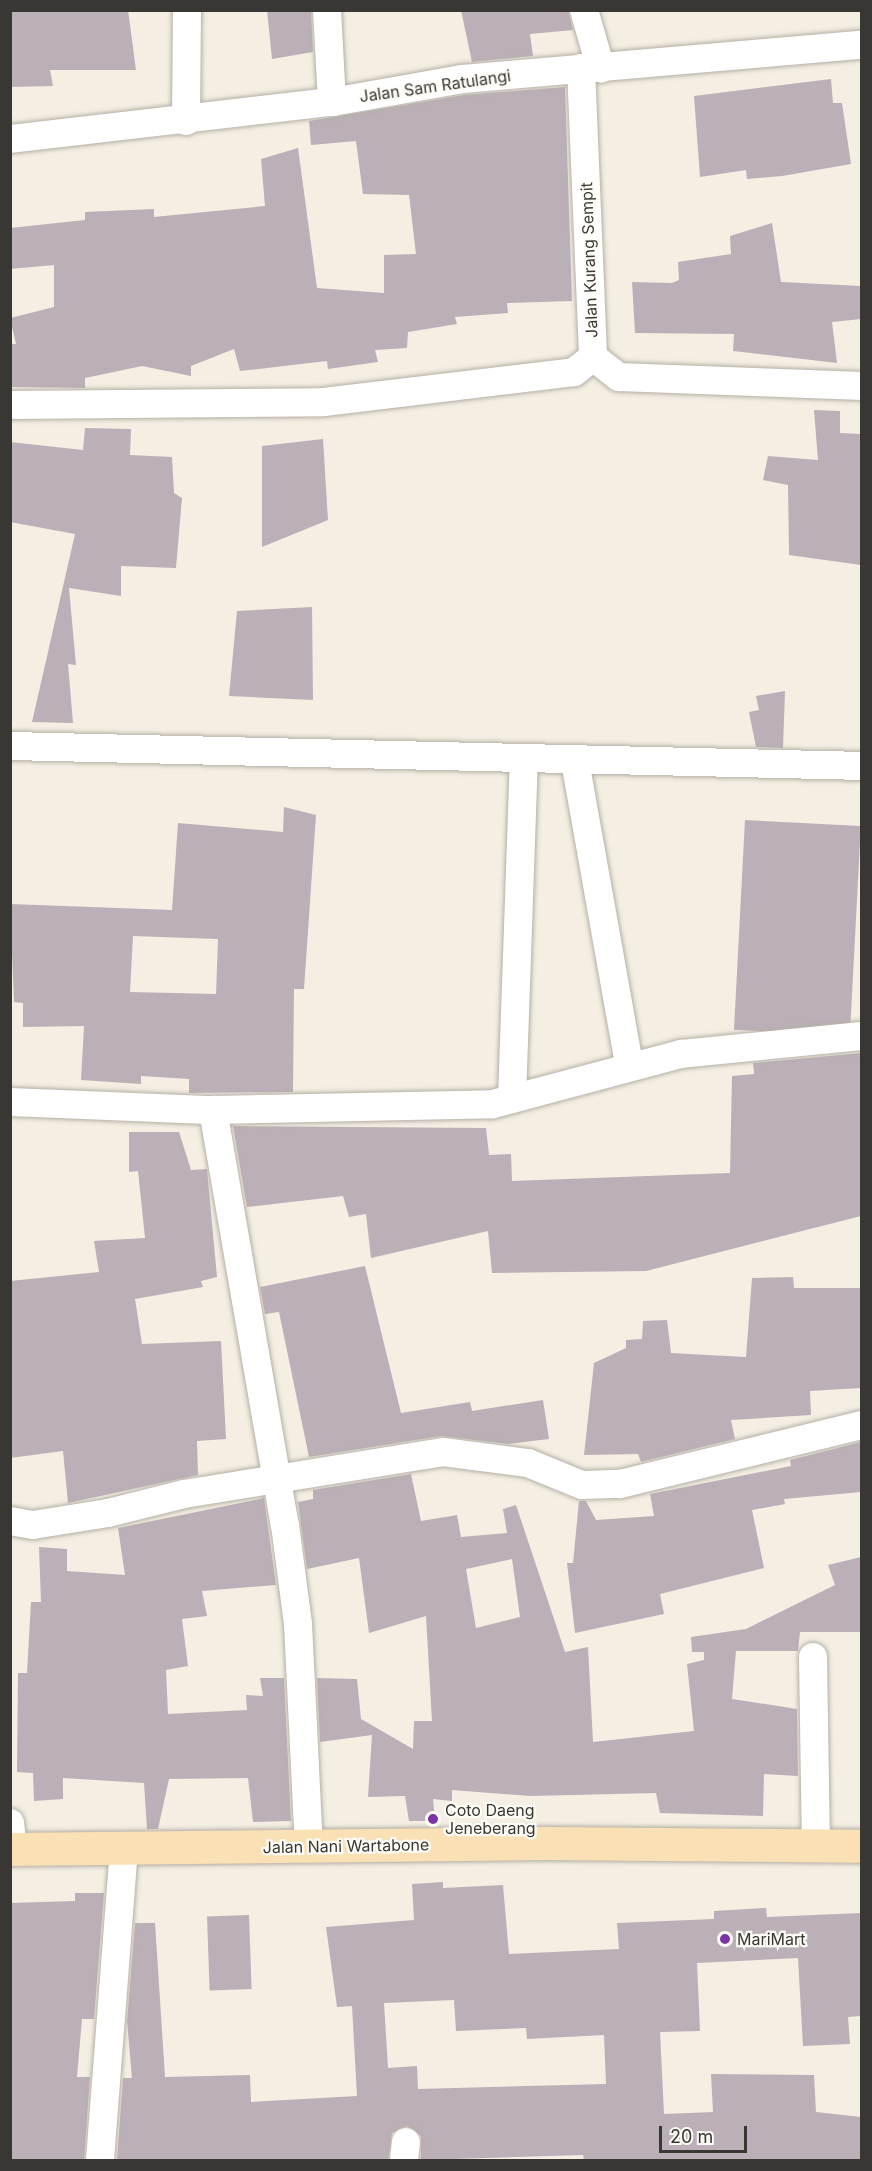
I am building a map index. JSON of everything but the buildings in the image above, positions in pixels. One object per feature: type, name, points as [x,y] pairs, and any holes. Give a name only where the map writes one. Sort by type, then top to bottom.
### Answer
[{"type":"main road","name":"Jalan Nani Wartabone","points":[[11,1841],[124,1849],[861,1846]]},
{"type":"street","points":[[186,121],[187,10]]},
{"type":"street","points":[[327,10],[332,102]]},
{"type":"street","name":"Jalan Kurang Sempit","points":[[584,10],[591,69],[593,357],[619,377],[861,386]]},
{"type":"street","name":"Jalan Sam Ratulangi","points":[[10,139],[186,121],[332,102],[462,80],[861,45]]},
{"type":"street","points":[[10,405],[324,402],[574,372],[593,357]]},
{"type":"street","points":[[10,746],[524,760],[861,766]]},
{"type":"street","points":[[512,1100],[524,760]]},
{"type":"street","points":[[575,761],[629,1065]]},
{"type":"street","points":[[10,1102],[213,1110],[366,1108],[512,1100],[629,1065],[729,1048],[861,1036]]},
{"type":"street","points":[[213,1110],[276,1478],[298,1624],[309,1847]]},
{"type":"street","points":[[10,1521],[33,1525],[108,1513],[276,1478],[443,1452],[528,1463],[582,1485],[620,1484],[861,1425]]},
{"type":"street","points":[[813,1657],[816,1846]]},
{"type":"street","points":[[100,2160],[124,1849]]},
{"type":"place","name":"Coto Daeng Jeneberang","points":[[433,1819]]},
{"type":"place","name":"MariMart","points":[[725,1939]]}]
